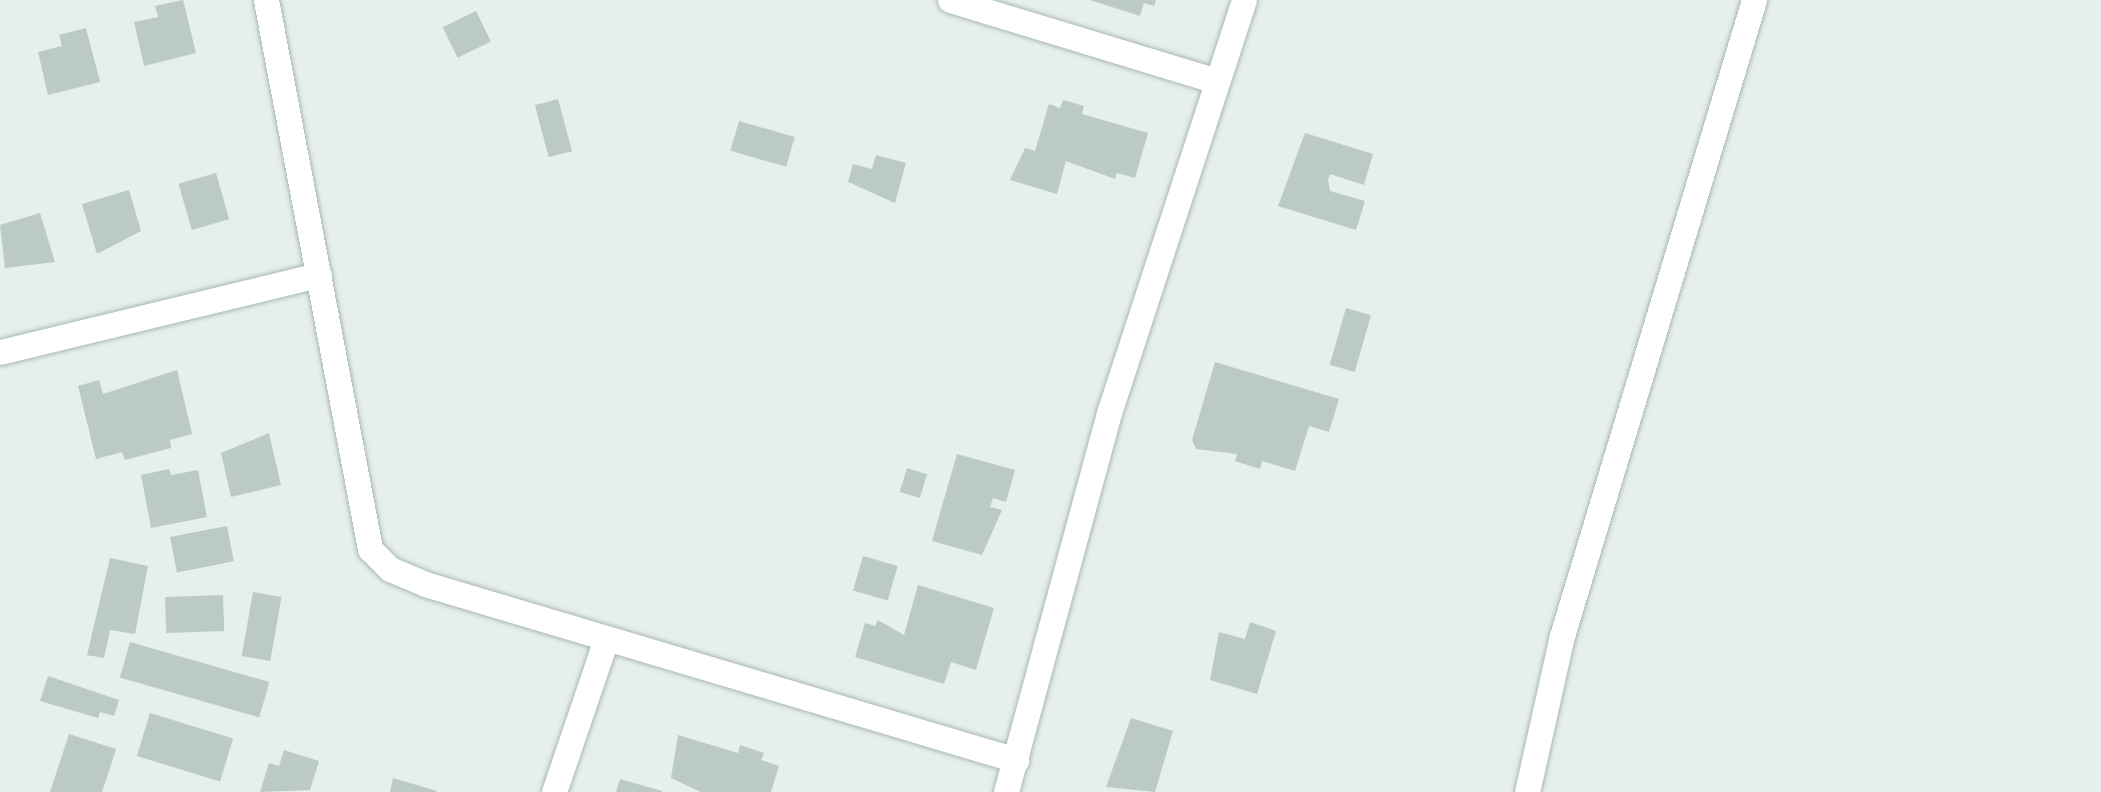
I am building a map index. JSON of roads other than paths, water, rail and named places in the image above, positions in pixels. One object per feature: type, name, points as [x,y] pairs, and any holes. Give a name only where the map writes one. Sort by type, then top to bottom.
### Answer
[{"type":"street","points":[[266,0],[370,549],[390,569],[425,584],[1016,760]]},
{"type":"street","points":[[950,0],[1218,82]]},
{"type":"street","points":[[1006,792],[1110,410],[1244,0]]},
{"type":"street","points":[[1527,792],[1562,636],[1754,0]]},
{"type":"street","points":[[0,352],[319,274]]},
{"type":"street","points":[[554,792],[606,639]]}]
